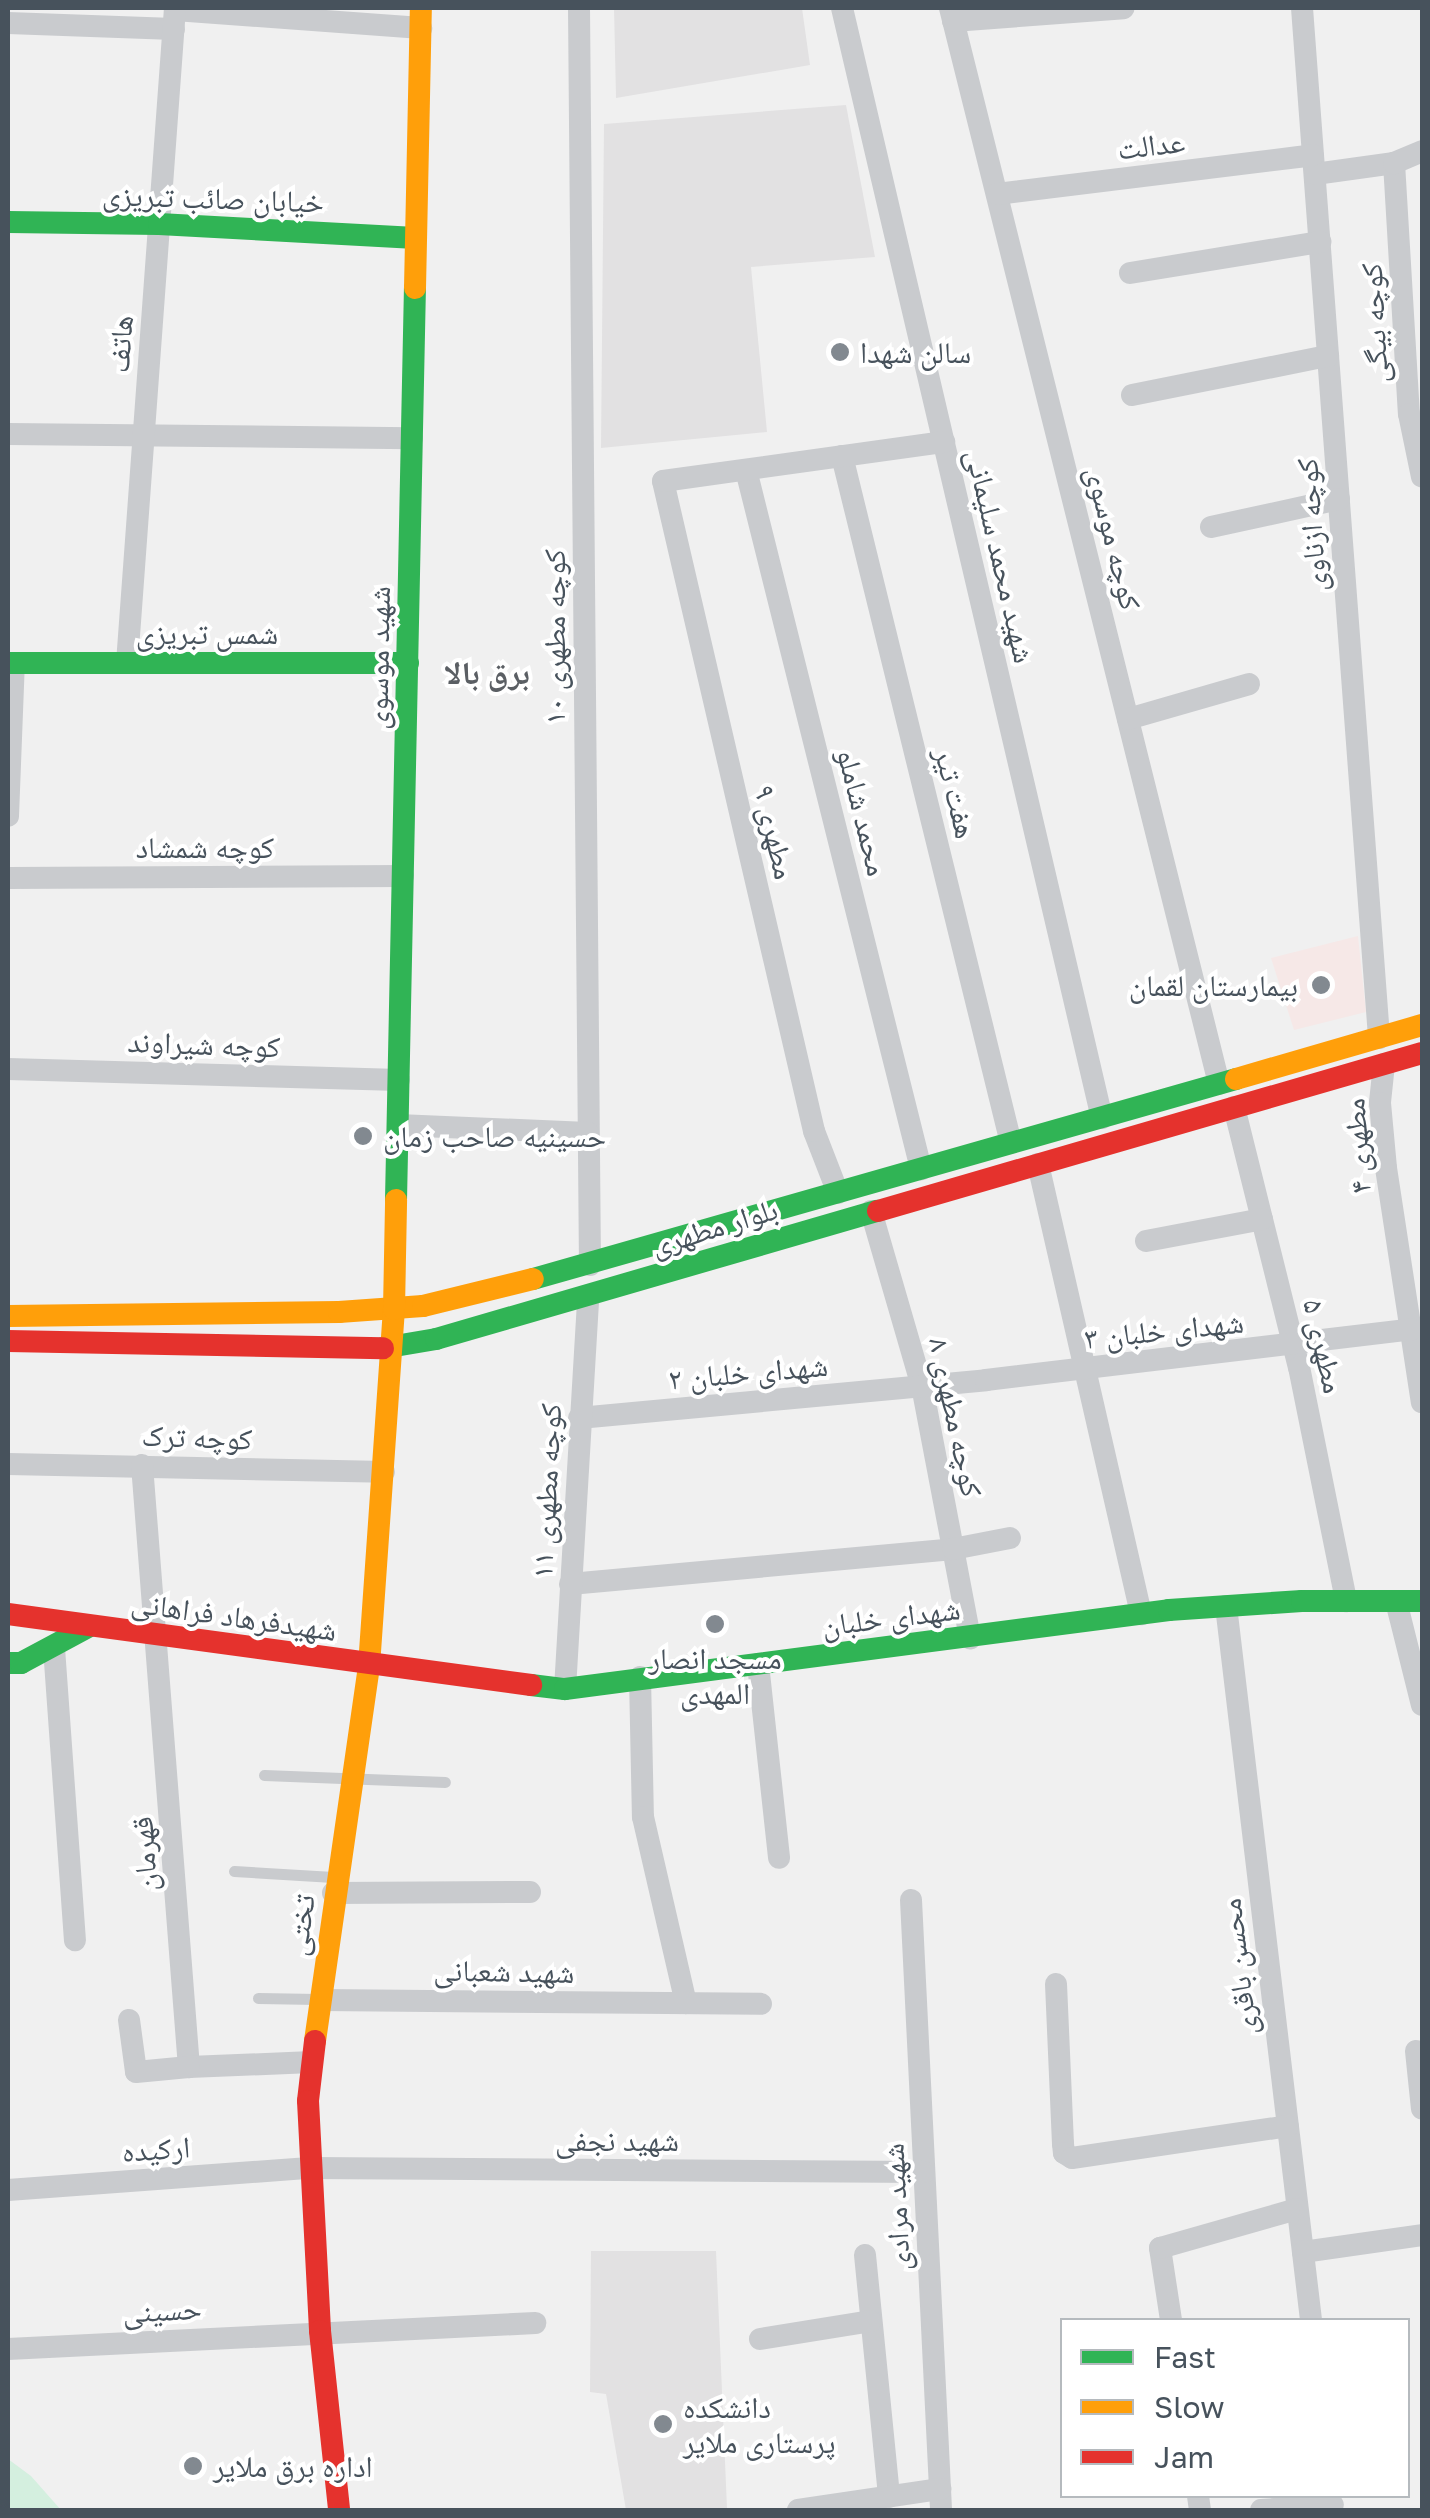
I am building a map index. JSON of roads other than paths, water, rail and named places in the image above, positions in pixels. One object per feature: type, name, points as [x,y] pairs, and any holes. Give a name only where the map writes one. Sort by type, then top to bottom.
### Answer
[{"type":"main road","name":"شهید موسوی","points":[[391,1348],[421,18]]},
{"type":"main road","name":"خیابان صائب تبریزی","points":[[8,222],[159,224],[416,238]]},
{"type":"main road","name":"شمس تبریزی","points":[[11,663],[408,663]]},
{"type":"main road","name":"بلوار مطهری","points":[[8,1316],[423,1306],[590,1265],[1422,1026]]},
{"type":"main road","name":"بلوار مطهری","points":[[8,1341],[391,1348],[588,1297],[1422,1053]]},
{"type":"main road","name":"تختی","points":[[339,2510],[320,2331],[309,2168],[312,2062],[369,1666],[391,1348]]},
{"type":"main road","name":"شهدای خلبان","points":[[369,1666],[565,1689],[1141,1614],[1226,1606],[1422,1601]]},
{"type":"main road","name":"شهیدفرهاد فراهانی","points":[[8,1614],[369,1666]]},
{"type":"main road","points":[[8,1663],[20,1663],[54,1648],[90,1626]]},
{"type":"street","name":"کوچه مطهری ۱۰","points":[[579,8],[590,1265]]},
{"type":"street","name":"شهید محمد سلیمانی","points":[[842,8],[1102,1118]]},
{"type":"street","points":[[952,14],[1124,8]]},
{"type":"street","name":"کوچه ازناوی","points":[[1302,8],[1379,1038]]},
{"type":"street","name":"کوچه موسوی","points":[[952,14],[1219,1084]]},
{"type":"street","name":"هاتف","points":[[127,663],[175,15]]},
{"type":"street","points":[[8,23],[56,16],[421,18]]},
{"type":"street","name":"عدالت","points":[[996,194],[1314,164],[1394,164],[1422,151]]},
{"type":"street","name":"کوچه بیگی","points":[[1394,164],[1413,322],[1409,414],[1422,477]]},
{"type":"street","points":[[1130,273],[1320,242]]},
{"type":"street","points":[[1132,396],[1328,356]]},
{"type":"street","points":[[8,434],[144,432],[412,438]]},
{"type":"street","points":[[746,470],[944,442]]},
{"type":"street","name":"هفت تیر","points":[[842,456],[1011,1143]]},
{"type":"street","name":"مطهری ۹","points":[[746,470],[663,481],[814,1131],[838,1193]]},
{"type":"street","name":"محمد شاملو","points":[[746,470],[922,1169]]},
{"type":"street","points":[[1211,526],[1339,499]]},
{"type":"street","points":[[8,816],[11,663]]},
{"type":"street","points":[[1128,719],[1250,684]]},
{"type":"street","name":"کوچه شمشاد","points":[[8,878],[403,876]]},
{"type":"street","name":"مطهری ۴","points":[[1384,1064],[1380,1104],[1386,1168],[1422,1402]]},
{"type":"street","name":"کوچه شیراوند","points":[[8,1068],[399,1080]]},
{"type":"street","name":"مطهری ۵","points":[[1234,1107],[1294,1346],[1346,1601]]},
{"type":"street","points":[[398,1124],[588,1133]]},
{"type":"street","points":[[1038,1164],[1088,1369],[1141,1614]]},
{"type":"street","name":"کوچه مطهری ۸","points":[[872,1211],[922,1386],[970,1638]]},
{"type":"street","points":[[1146,1241],[1262,1219]]},
{"type":"street","name":"کوچه مطهری ۱۱","points":[[565,1689],[588,1297]]},
{"type":"street","name":"شهدای خلبان ۳","points":[[922,1386],[1294,1346],[1411,1329]]},
{"type":"street","name":"شهدای خلبان ۲","points":[[580,1418],[922,1386]]},
{"type":"street","name":"کوچه ترک","points":[[8,1464],[384,1472]]},
{"type":"street","name":"قهرمان","points":[[142,1465],[189,2067]]},
{"type":"street","points":[[570,1584],[953,1549],[1010,1538]]},
{"type":"street","points":[[1396,1601],[1422,1705]]},
{"type":"street","name":"محسن باقری","points":[[1226,1606],[1302,2252],[1305,2318]]},
{"type":"street","points":[[54,1648],[75,1940]]},
{"type":"street","points":[[758,1664],[779,1858]]},
{"type":"street","points":[[640,1678],[643,1817],[686,2003]]},
{"type":"street","points":[[335,1885],[530,1892]]},
{"type":"street","name":"شهید مرادی","points":[[911,1900],[940,2500]]},
{"type":"street","points":[[1056,1984],[1062,2144],[1064,2153],[1072,2158],[1288,2126]]},
{"type":"street","name":"شهید شعبانی","points":[[321,2000],[761,2004]]},
{"type":"street","points":[[128,2020],[136,2072],[312,2062]]},
{"type":"street","points":[[1416,2050],[1422,2109]]},
{"type":"street","name":"شهید نجفی","points":[[309,2168],[924,2172]]},
{"type":"street","name":"ارکیده","points":[[8,2190],[309,2168]]},
{"type":"street","points":[[1171,2318],[1160,2248],[1297,2209]]},
{"type":"street","points":[[1302,2252],[1422,2235]]},
{"type":"street","points":[[865,2255],[889,2496]]},
{"type":"street","points":[[760,2339],[872,2321]]},
{"type":"street","name":"حسینی","points":[[8,2348],[535,2323]]},
{"type":"street","points":[[798,2510],[889,2496],[940,2500]]},
{"type":"street","points":[[1261,2510],[1333,2504]]},
{"type":"lane","points":[[264,1775],[445,1782]]},
{"type":"lane","points":[[234,1872],[335,1885]]},
{"type":"lane","points":[[258,1998],[321,2000]]},
{"type":"place","name":"سالن شهدا","points":[[840,352]]},
{"type":"place","name":"بیمارستان لقمان","points":[[1321,985]]},
{"type":"place","name":"حسینیه صاحب زمان","points":[[363,1136]]},
{"type":"place","name":"مسجد انصار المهدی","points":[[715,1624]]},
{"type":"place","name":"دانشکده پرستاری ملایر","points":[[663,2424]]},
{"type":"place","name":"اداره برق ملایر","points":[[193,2466]]},
{"type":"district","name":"برق بالا","points":[[487,672]]}]
